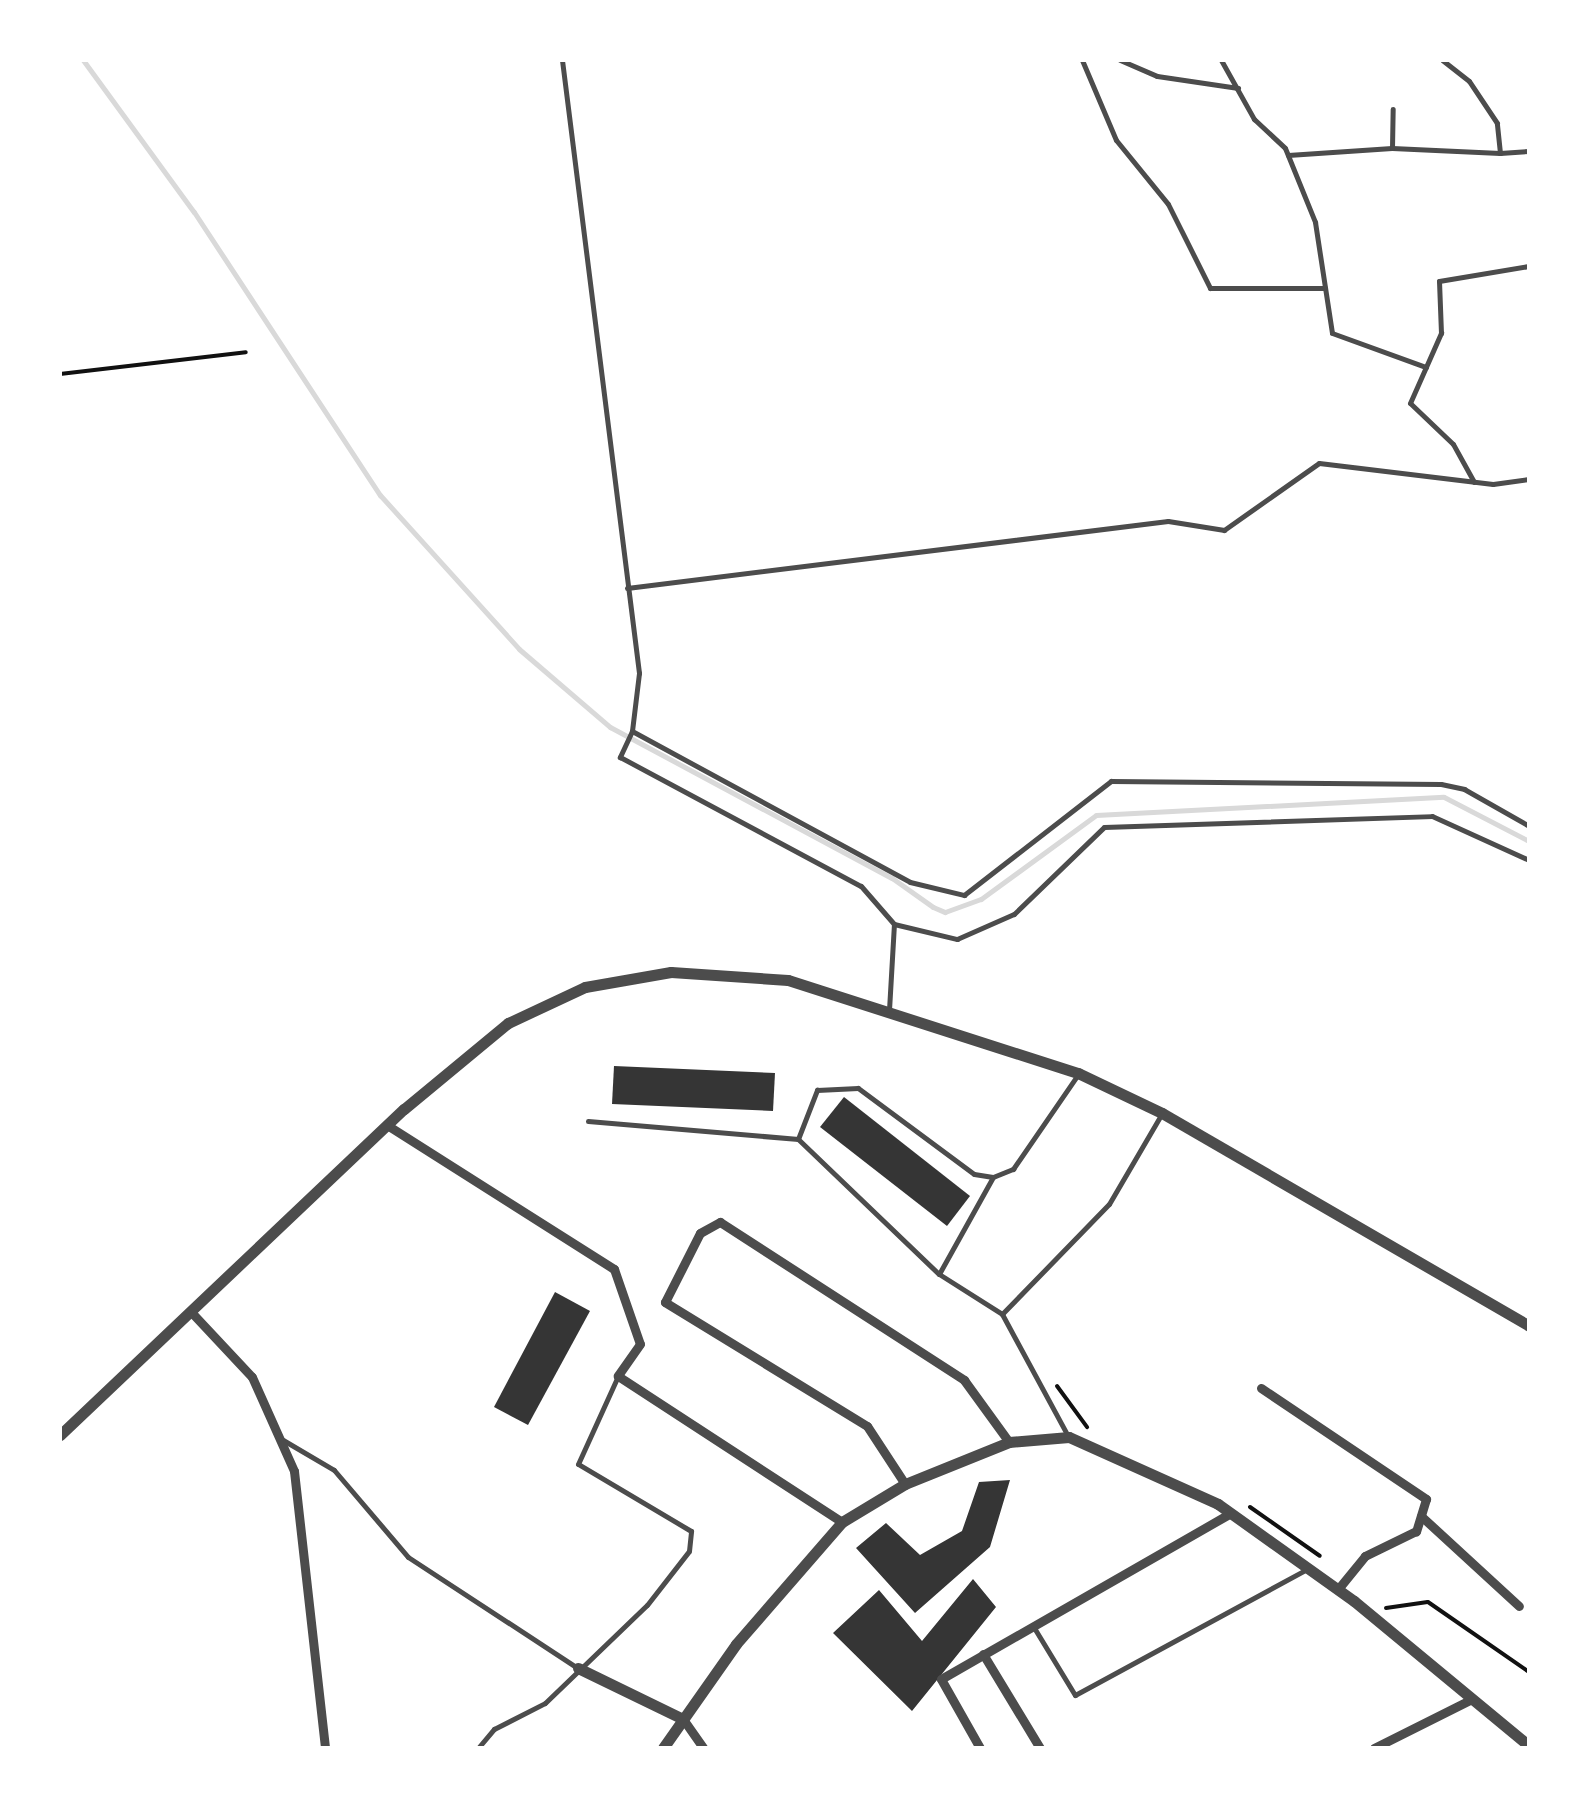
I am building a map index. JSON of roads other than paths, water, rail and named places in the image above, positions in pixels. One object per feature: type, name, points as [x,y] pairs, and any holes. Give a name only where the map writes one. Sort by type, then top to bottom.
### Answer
[{"type":"street","points":[[60,1436],[193,1314],[387,1125],[533,1006],[638,974],[747,972],[888,1010],[1078,1074],[1162,1113],[1529,1326]]},
{"type":"street","points":[[387,1125],[614,1269],[640,1344],[618,1376],[842,1522]]},
{"type":"street","points":[[905,1484],[867,1426],[665,1302],[700,1232],[720,1222],[964,1380],[1009,1442]]},
{"type":"street","points":[[193,1314],[252,1377],[294,1471],[325,1748]]},
{"type":"street","points":[[1261,1388],[1426,1500],[1416,1530],[1365,1556],[1338,1589]]},
{"type":"street","points":[[663,1748],[736,1644],[842,1522],[905,1484],[1009,1442],[1069,1437],[1230,1513],[1338,1589],[1529,1746]]},
{"type":"street","points":[[980,1748],[941,1679],[1230,1513]]},
{"type":"street","points":[[1420,1516],[1519,1606]]},
{"type":"street","points":[[984,1654],[1040,1748]]},
{"type":"street","points":[[578,1668],[683,1720],[703,1748]]},
{"type":"street","points":[[1374,1748],[1472,1699]]},
{"type":"lane","points":[[562,60],[640,672],[632,731],[620,757],[860,886],[894,924],[957,939],[1014,914],[1104,827],[1432,816],[1529,860]]},
{"type":"lane","points":[[1082,60],[1116,140],[1168,204],[1210,288],[1325,288]]},
{"type":"lane","points":[[1120,60],[1157,76],[1240,88]]},
{"type":"lane","points":[[1221,60],[1254,119],[1288,155],[1315,222],[1332,332],[1426,367]]},
{"type":"lane","points":[[1442,60],[1469,81],[1497,122],[1500,152]]},
{"type":"lane","points":[[1392,109],[1392,148]]},
{"type":"lane","points":[[1288,155],[1392,148],[1529,150]]},
{"type":"lane","points":[[1474,482],[1453,444],[1410,403],[1441,333],[1439,282],[1529,266]]},
{"type":"lane","points":[[627,588],[1168,521],[1224,530],[1319,463],[1474,482],[1529,478]]},
{"type":"lane","points":[[632,731],[910,882],[964,895],[1081,798],[1112,781],[1441,784],[1464,789],[1529,826]]},
{"type":"lane","points":[[888,1010],[894,924]]},
{"type":"lane","points":[[798,1139],[817,1090],[858,1088],[974,1174],[993,1177],[1012,1169],[1078,1074]]},
{"type":"lane","points":[[1002,1314],[1109,1204],[1162,1113]]},
{"type":"lane","points":[[588,1121],[798,1139],[938,1274],[1002,1314],[1069,1437]]},
{"type":"lane","points":[[938,1274],[993,1177]]},
{"type":"lane","points":[[478,1748],[494,1729],[545,1703],[647,1605],[692,1541],[692,1531],[578,1464],[618,1376]]},
{"type":"lane","points":[[280,1439],[334,1470],[408,1556],[578,1668]]},
{"type":"lane","points":[[1033,1626],[1075,1695],[1309,1568]]},
{"type":"waterway","points":[[83,60],[194,212],[380,495],[519,649],[610,727],[892,878],[933,907],[945,912],[981,899],[1096,815],[1444,797],[1529,841]]}]
